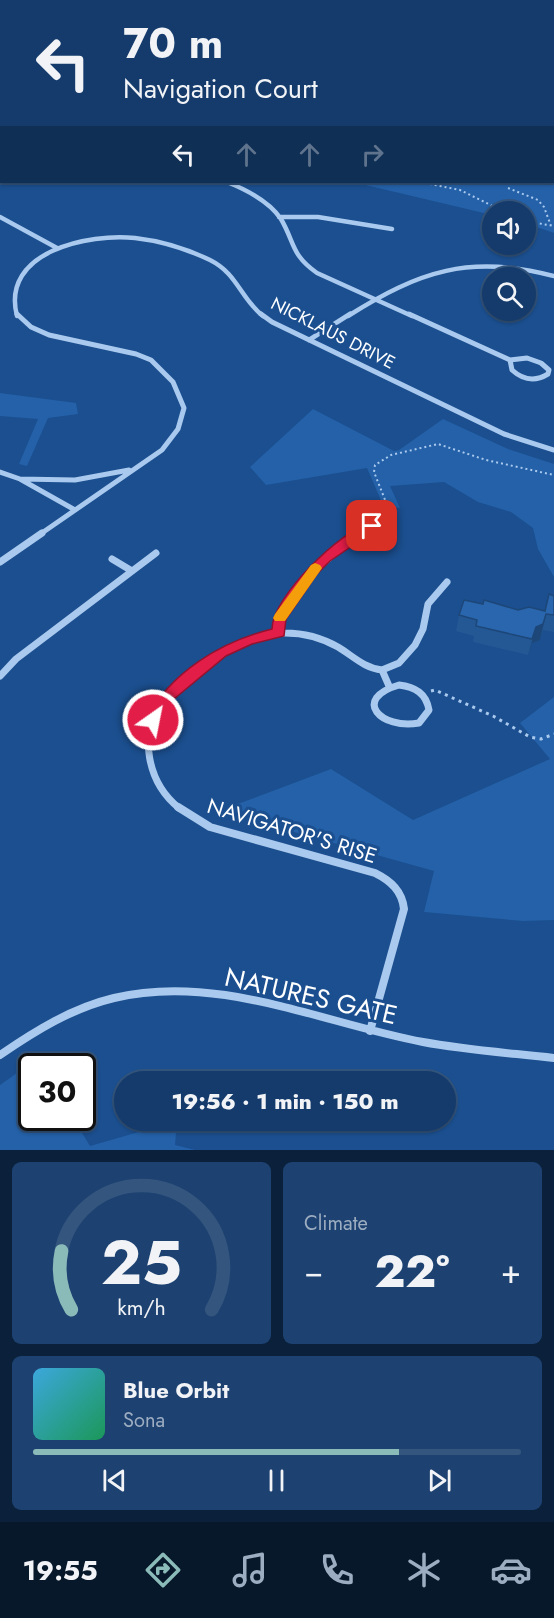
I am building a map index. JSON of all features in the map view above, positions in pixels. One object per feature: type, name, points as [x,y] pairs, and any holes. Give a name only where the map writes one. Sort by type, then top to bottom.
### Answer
[{"type":"street","points":[[229,183],[251,193],[279,217],[294,253],[306,266],[375,300],[510,360],[523,358],[536,360],[546,366],[549,370],[548,374],[538,379],[523,378],[512,370],[510,360]]},
{"type":"street","points":[[279,217],[318,216],[392,230]]},
{"type":"street","points":[[0,218],[57,248]]},
{"type":"street","name":"NICKLAUS DRIVE","points":[[0,562],[162,450],[182,425],[184,401],[174,381],[152,361],[127,351],[62,340],[38,332],[23,321],[12,307],[11,291],[17,276],[29,264],[57,248],[96,239],[125,238],[157,243],[217,264],[234,275],[249,302],[259,313],[309,340],[504,434],[554,450]]},
{"type":"street","points":[[309,340],[409,281],[437,272],[464,268],[501,267],[554,276]]},
{"type":"street","name":"NICKLAUS DRIVE","points":[[20,479],[79,481],[136,468]]},
{"type":"street","points":[[0,472],[20,479],[75,510]]},
{"type":"street","points":[[279,633],[279,619],[312,571],[326,558],[372,526]]},
{"type":"street","points":[[0,676],[16,659],[156,553]]},
{"type":"street","points":[[112,559],[132,571]]},
{"type":"street","points":[[389,686],[382,670],[399,663],[415,645],[423,629],[428,604],[447,582]]},
{"type":"street","name":"NAVIGATOR'S RISE","points":[[370,1031],[404,909],[404,899],[399,891],[392,883],[375,873],[210,827],[182,810],[160,785],[152,767],[148,743],[149,732],[159,707],[168,695],[221,652],[248,640],[279,633],[291,633],[336,646],[367,667],[382,670]]},
{"type":"street","points":[[389,686],[408,686],[424,695],[429,702],[429,710],[426,718],[419,723],[399,727],[380,719],[375,712],[373,704],[375,696],[389,686]]},
{"type":"street","name":"NATURES GATE","points":[[0,1055],[46,1024],[113,998],[168,991],[235,996],[370,1031],[423,1042],[554,1058]]},
{"type":"path","points":[[425,183],[460,190],[482,201]]},
{"type":"path","points":[[508,188],[543,205],[546,217],[553,226]]},
{"type":"path","points":[[536,224],[553,226]]},
{"type":"path","points":[[380,529],[391,515],[374,472],[375,465],[391,455],[438,444],[486,460],[554,475]]},
{"type":"path","points":[[424,695],[435,690],[493,716],[530,737],[541,739],[554,734]]},
{"type":"shaded area","points":[[357,183],[554,183],[554,233],[536,227],[536,201],[482,201],[482,213]]},
{"type":"shaded area","points":[[0,393],[76,403],[78,414],[48,418],[27,466],[19,464],[38,419],[0,416]]},
{"type":"shaded area","points":[[313,409],[394,451],[399,450],[443,419],[508,449],[554,464],[554,577],[538,549],[533,528],[511,512],[478,502],[444,482],[390,486],[400,508],[383,505],[367,468],[266,485],[250,467]]},
{"type":"shaded area","points":[[554,697],[554,920],[523,921],[424,912],[434,871],[219,811],[331,769],[413,820],[550,759],[520,723]]},
{"type":"shaded area","points":[[18,1072],[18,1131],[81,1131],[90,1146],[142,1131],[176,1131],[175,1145],[195,1150],[0,1150],[0,1085]]},
{"type":"building","points":[[549,594],[554,596],[554,615],[546,614],[543,624],[536,627],[532,639],[476,626],[477,620],[459,615],[464,600],[483,604],[484,600],[518,610],[529,607],[545,611]]},
{"type":"slow traffic","points":[[280,618],[315,568]]},
{"type":"route","points":[[153,720],[168,695],[221,652],[248,640],[279,633],[279,619],[312,571],[326,558],[372,526]]}]
